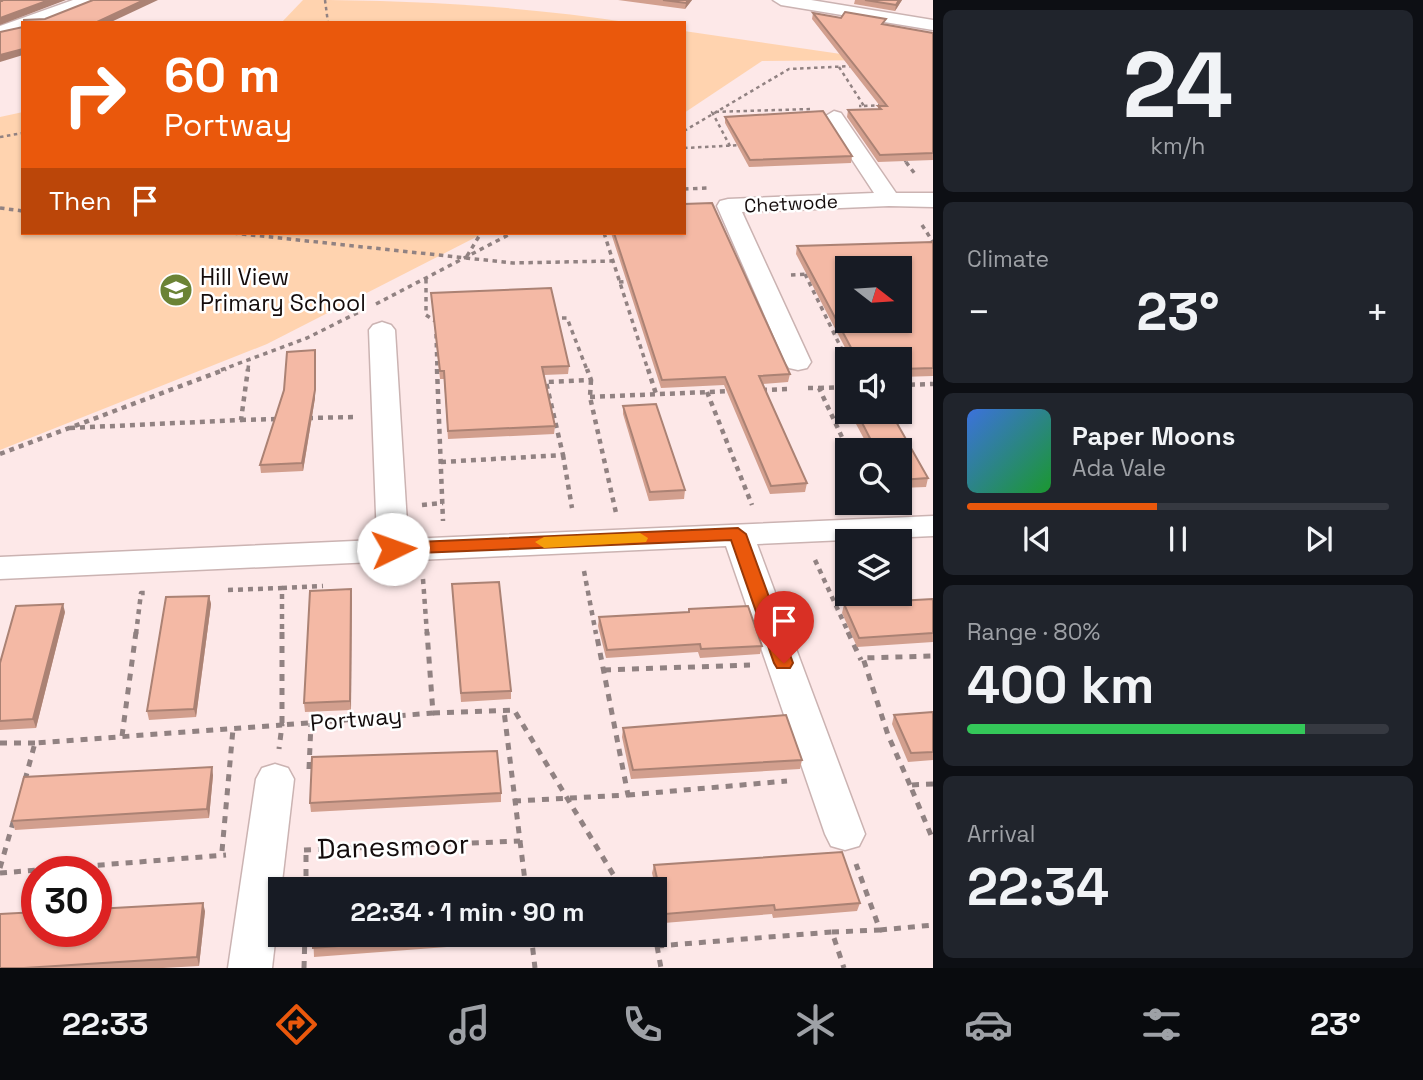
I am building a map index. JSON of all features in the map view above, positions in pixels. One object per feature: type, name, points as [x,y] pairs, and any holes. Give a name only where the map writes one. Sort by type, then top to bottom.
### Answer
[{"type":"street","points":[[34,21],[88,0]]},
{"type":"street","points":[[781,0],[832,4],[933,24]]},
{"type":"street","points":[[0,32],[21,26]]},
{"type":"street","points":[[827,112],[889,199]]},
{"type":"street","name":"Chetwode","points":[[799,362],[728,206],[889,199],[933,200]]},
{"type":"street","points":[[372,316],[387,416],[393,549]]},
{"type":"street","points":[[0,568],[933,526]]},
{"type":"street","points":[[751,533],[784,663],[845,834]]},
{"type":"street","points":[[250,968],[275,779]]},
{"type":"path","points":[[325,0],[328,21]]},
{"type":"path","points":[[686,130],[789,69],[862,65]]},
{"type":"path","points":[[870,114],[864,106],[892,105]]},
{"type":"path","points":[[712,112],[827,112]]},
{"type":"path","points":[[712,112],[730,146]]},
{"type":"path","points":[[0,137],[21,133]]},
{"type":"path","points":[[686,148],[743,145]]},
{"type":"path","points":[[904,159],[919,179]]},
{"type":"path","points":[[0,208],[21,211]]},
{"type":"path","points":[[251,235],[466,259],[513,262],[612,261]]},
{"type":"path","points":[[466,259],[480,235]]},
{"type":"path","points":[[0,454],[372,316],[426,279],[508,235]]},
{"type":"path","points":[[605,235],[656,394]]},
{"type":"path","points":[[805,274],[841,347]]},
{"type":"path","points":[[760,276],[819,274]]},
{"type":"path","points":[[426,279],[426,315],[435,321],[448,321]]},
{"type":"path","points":[[619,282],[645,281]]},
{"type":"path","points":[[540,318],[567,318],[591,380],[590,397],[622,539]]},
{"type":"path","points":[[435,321],[444,547]]},
{"type":"path","points":[[637,335],[650,334]]},
{"type":"path","points":[[241,419],[249,360]]},
{"type":"path","points":[[533,383],[591,380]]},
{"type":"path","points":[[546,382],[572,508]]},
{"type":"path","points":[[912,385],[932,385]]},
{"type":"path","points":[[805,388],[835,387]]},
{"type":"path","points":[[819,388],[842,438]]},
{"type":"path","points":[[749,391],[791,389]]},
{"type":"path","points":[[590,397],[735,391]]},
{"type":"path","points":[[707,392],[751,533]]},
{"type":"path","points":[[307,418],[387,416]]},
{"type":"path","points":[[66,428],[281,419]]},
{"type":"path","points":[[441,462],[563,455]]},
{"type":"path","points":[[825,558],[814,558],[869,679]]},
{"type":"path","points":[[571,572],[584,571],[628,795]]},
{"type":"path","points":[[411,580],[437,578]]},
{"type":"path","name":"Portway","points":[[282,588],[282,725],[433,713],[424,579]]},
{"type":"path","points":[[218,590],[333,585]]},
{"type":"path","points":[[122,736],[141,593],[153,592]]},
{"type":"path","points":[[933,656],[863,657],[888,735],[933,840]]},
{"type":"path","points":[[604,670],[784,663]]},
{"type":"path","points":[[433,713],[514,710],[615,877]]},
{"type":"path","points":[[504,711],[524,877]]},
{"type":"path","points":[[0,743],[35,743],[282,725],[275,779]]},
{"type":"path","points":[[222,851],[233,729]]},
{"type":"path","points":[[21,793],[35,743]]},
{"type":"path","points":[[514,801],[569,800],[824,778]]},
{"type":"path","points":[[910,785],[933,784]]},
{"type":"path","points":[[0,871],[18,806]]},
{"type":"path","points":[[845,834],[880,930]]},
{"type":"path","name":"Danesmoor","points":[[0,871],[265,852],[520,841]]},
{"type":"path","points":[[667,945],[933,925]]},
{"type":"path","points":[[832,932],[844,968]]},
{"type":"path","points":[[304,968],[305,947]]},
{"type":"path","points":[[533,947],[535,968]]},
{"type":"path","points":[[657,947],[662,968]]},
{"type":"shaded area","points":[[303,0],[468,5],[617,21],[283,21]]},
{"type":"shaded area","points":[[686,31],[882,60],[762,61],[686,112]]},
{"type":"shaded area","name":"Hill View Primary School","points":[[21,112],[21,235],[480,235],[267,344],[0,450],[0,117]]},
{"type":"building","points":[[0,0],[49,0],[0,18]]},
{"type":"building","points":[[93,0],[144,0],[99,21],[24,21],[45,19]]},
{"type":"building","points":[[663,0],[688,0],[686,3]]},
{"type":"building","points":[[865,0],[899,0],[896,5]]},
{"type":"building","points":[[845,12],[886,19],[882,24],[933,33],[933,153],[880,155],[848,110],[881,109],[878,106],[887,106],[813,13],[841,18]]},
{"type":"building","points":[[21,27],[21,50],[0,55],[0,32]]},
{"type":"building","points":[[823,111],[852,156],[750,160],[725,117]]},
{"type":"building","points":[[712,203],[790,374],[759,376],[807,483],[771,486],[725,377],[662,380],[615,235],[686,235],[686,204]]},
{"type":"building","points":[[933,242],[933,368],[912,369],[912,347],[851,347],[843,333],[912,333],[912,256],[835,256],[835,318],[797,246]]},
{"type":"building","points":[[551,288],[569,366],[542,367],[555,426],[448,431],[444,371],[440,371],[431,293]]},
{"type":"building","points":[[315,350],[315,390],[302,463],[260,465],[284,390],[287,352]]},
{"type":"building","points":[[656,404],[685,490],[650,492],[623,406]]},
{"type":"building","points":[[863,424],[897,424],[905,438],[870,438]]},
{"type":"building","points":[[912,450],[928,478],[912,479]]},
{"type":"building","points":[[499,582],[511,691],[461,693],[452,584]]},
{"type":"building","points":[[351,589],[350,701],[304,703],[310,591]]},
{"type":"building","points":[[209,596],[194,709],[147,711],[166,597]]},
{"type":"building","points":[[933,599],[933,633],[859,638],[845,606],[912,606],[912,600]]},
{"type":"building","points":[[63,604],[33,719],[0,721],[0,663],[16,606]]},
{"type":"building","points":[[748,606],[762,646],[701,649],[700,644],[607,650],[599,617],[689,612],[689,609]]},
{"type":"building","points":[[933,712],[933,752],[911,753],[894,715]]},
{"type":"building","points":[[786,715],[802,760],[633,770],[623,728]]},
{"type":"building","points":[[497,751],[501,793],[310,803],[312,757]]},
{"type":"building","points":[[212,767],[207,809],[12,821],[24,777]]},
{"type":"building","points":[[842,852],[860,903],[775,910],[774,905],[667,914],[667,877],[657,877],[654,865]]},
{"type":"building","points":[[203,903],[197,957],[0,968],[0,914],[21,913],[21,947],[112,947],[112,908]]},
{"type":"slow traffic","points":[[544,542],[640,538]]},
{"type":"place","name":"Hill View Primary School","points":[[176,290]]},
{"type":"route","points":[[393,549],[738,534],[784,663]]}]
